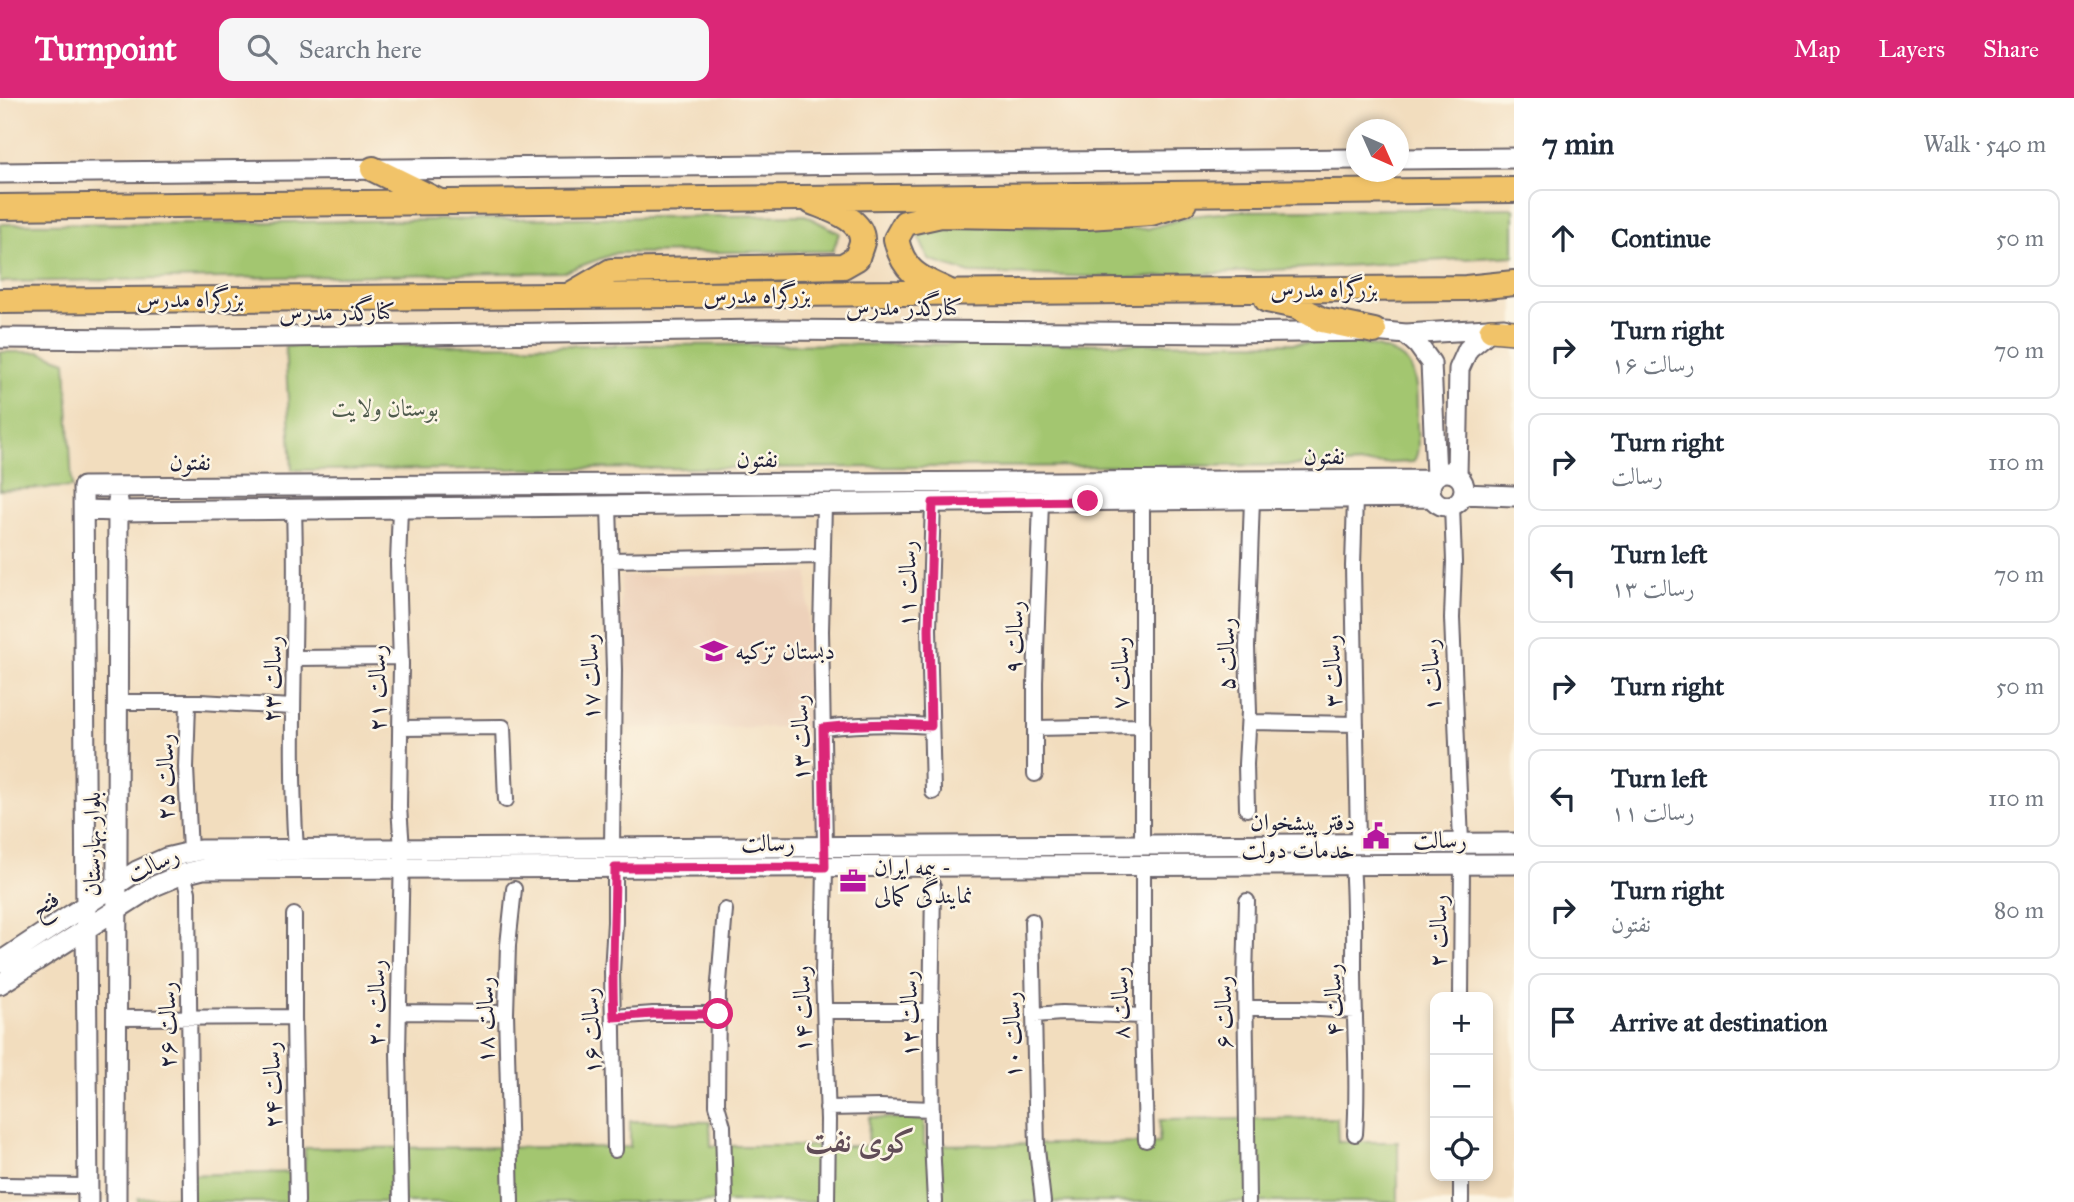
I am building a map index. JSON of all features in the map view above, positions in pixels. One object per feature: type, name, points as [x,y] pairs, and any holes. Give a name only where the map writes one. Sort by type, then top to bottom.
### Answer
[{"type":"highway","points":[[373,169],[442,203]]},
{"type":"highway","points":[[0,206],[1514,190]]},
{"type":"highway","points":[[954,293],[916,276],[905,264],[895,239],[905,223],[941,215],[1087,217],[1151,213],[1212,194]]},
{"type":"highway","points":[[567,296],[611,271],[843,266],[857,258],[862,239],[857,225],[807,199]]},
{"type":"highway","name":"بزرگراه مدرس","points":[[0,301],[1466,288],[1514,282]]},
{"type":"highway","points":[[1219,290],[1296,306],[1322,320],[1374,331]]},
{"type":"main road","points":[[1491,330],[1514,330]]},
{"type":"street","points":[[1409,159],[1514,158]]},
{"type":"street","points":[[0,173],[1346,159]]},
{"type":"street","name":"کنارگذر مدرس","points":[[0,338],[134,339],[765,330],[1206,333],[1374,331],[1406,334],[1491,330]]},
{"type":"street","points":[[1459,490],[1459,369],[1468,349],[1491,330]]},
{"type":"street","points":[[1406,334],[1431,363],[1433,484],[1441,505],[1459,490],[1514,484]]},
{"type":"street","points":[[1433,484],[1447,472],[1459,490]]},
{"type":"street","points":[[724,484],[724,505]]},
{"type":"street","name":"نفتون","points":[[83,487],[724,484],[1089,491],[1433,484]]},
{"type":"street","name":"نفتون","points":[[83,510],[1041,501],[1089,491],[1142,500],[1354,498],[1433,484]]},
{"type":"street","name":"بلوار بهارستان","points":[[83,487],[88,1194]]},
{"type":"street","name":"بلوار بهارستان","points":[[116,1202],[118,487]]},
{"type":"street","points":[[1459,490],[1514,496]]},
{"type":"street","name":"رسالت ۱","points":[[1459,490],[1452,618],[1461,843]]},
{"type":"street","name":"رسالت ۳","points":[[1354,498],[1358,844]]},
{"type":"street","name":"رسالت ۵","points":[[1247,809],[1247,647],[1252,499]]},
{"type":"street","name":"رسالت ۷","points":[[1142,500],[1142,845]]},
{"type":"street","name":"رسالت ۹","points":[[1035,774],[1041,501]]},
{"type":"street","name":"رسالت ۱۱","points":[[933,503],[929,629],[933,792]]},
{"type":"street","name":"رسالت ۱۳","points":[[824,504],[821,631],[825,846]]},
{"type":"street","name":"رسالت ۱۷","points":[[608,506],[614,670],[612,848]]},
{"type":"street","name":"رسالت ۲۱","points":[[400,508],[398,564],[401,869]]},
{"type":"street","name":"رسالت ۲۳","points":[[294,509],[296,574],[293,807],[296,849]]},
{"type":"street","points":[[610,560],[823,556]]},
{"type":"street","points":[[295,658],[401,657]]},
{"type":"street","points":[[117,702],[293,707]]},
{"type":"street","name":"رسالت ۲۵","points":[[188,702],[186,768],[190,852]]},
{"type":"street","points":[[1249,722],[1356,724]]},
{"type":"street","points":[[823,728],[896,723],[931,726]]},
{"type":"street","points":[[1035,728],[1143,726]]},
{"type":"street","points":[[400,728],[503,727],[506,800]]},
{"type":"street","name":"رسالت","points":[[116,886],[137,871],[166,858],[200,850],[1514,843]]},
{"type":"street","points":[[1300,865],[1301,844]]},
{"type":"street","points":[[1142,845],[1143,866]]},
{"type":"street","points":[[825,846],[825,867]]},
{"type":"street","points":[[581,848],[582,868]]},
{"type":"street","name":"رسالت ۲","points":[[1461,992],[1462,864]]},
{"type":"street","name":"رسالت","points":[[116,909],[152,887],[203,869],[1514,864]]},
{"type":"street","name":"رسالت ۴","points":[[1352,865],[1355,898],[1357,1073],[1355,1133]]},
{"type":"street","name":"رسالت ۸","points":[[1143,866],[1146,1140]]},
{"type":"street","name":"رسالت ۱۴","points":[[825,867],[823,975],[827,1202]]},
{"type":"street","name":"رسالت ۱۶","points":[[615,868],[612,972],[615,1150]]},
{"type":"street","name":"رسالت ٢٠","points":[[401,869],[401,1202]]},
{"type":"street","name":"رسالت ۲۶","points":[[183,874],[188,892],[191,1202]]},
{"type":"street","name":"فتح","points":[[0,962],[116,886]]},
{"type":"street","name":"رسالت ۱۲","points":[[933,886],[931,1011],[935,1202]]},
{"type":"street","name":"رسالت ۱۸","points":[[511,1202],[506,1013],[513,890]]},
{"type":"street","name":"رسالت ۶","points":[[1247,901],[1248,1202]]},
{"type":"street","name":"فتح","points":[[0,984],[116,909]]},
{"type":"street","points":[[725,910],[718,1014],[717,1105],[723,1126],[725,1202]]},
{"type":"street","name":"رسالت ۲۴","points":[[294,915],[297,1202]]},
{"type":"street","name":"رسالت ۱۰","points":[[1032,920],[1037,1149],[1043,1202]]},
{"type":"street","points":[[1246,1007],[1355,1011]]},
{"type":"street","points":[[825,1012],[931,1011]]},
{"type":"street","points":[[399,1012],[506,1013]]},
{"type":"street","points":[[1034,1015],[1062,1013],[1143,1016]]},
{"type":"street","points":[[116,1018],[294,1014]]},
{"type":"street","points":[[614,1017],[718,1014]]},
{"type":"street","points":[[827,1108],[932,1109]]},
{"type":"street","points":[[0,1185],[88,1194]]},
{"type":"shaded area","name":"دبستان تزکیه","points":[[808,573],[808,727],[621,728],[621,576]]},
{"type":"green space","points":[[1514,208],[1514,256],[1136,278],[970,273],[929,260],[918,236],[945,225],[1147,229],[1191,216],[1238,211]]},
{"type":"green space","points":[[805,215],[839,233],[833,251],[616,253],[564,272],[0,282],[0,224]]},
{"type":"green space","name":"بوستان ولایت","points":[[1359,343],[1393,353],[1410,367],[1414,377],[1417,405],[1418,449],[1413,462],[1342,465],[292,470],[285,346]]},
{"type":"green space","points":[[0,352],[40,352],[66,361],[72,487],[0,490]]},
{"type":"green space","points":[[869,1117],[924,1120],[924,1145],[1159,1143],[1160,1120],[1337,1118],[1338,1142],[1398,1142],[1398,1202],[138,1202],[138,1198],[181,1197],[180,1175],[304,1172],[305,1148],[630,1147],[630,1121],[710,1122],[711,1146],[868,1146]]},
{"type":"place","name":"دبستان تزکیه","points":[[714,651]]},
{"type":"place","name":"دفتر پیشخوان خدمات دولت","points":[[1376,836]]},
{"type":"place","name":"بیمه ایران - نمایندگى کمالى","points":[[853,881]]},
{"type":"district","name":"کوی نفت","points":[[860,1141]]},
{"type":"route","points":[[718,1014],[614,1017],[612,972],[615,868],[825,867],[823,728],[896,723],[931,726],[929,629],[933,503],[1088,501]]}]
